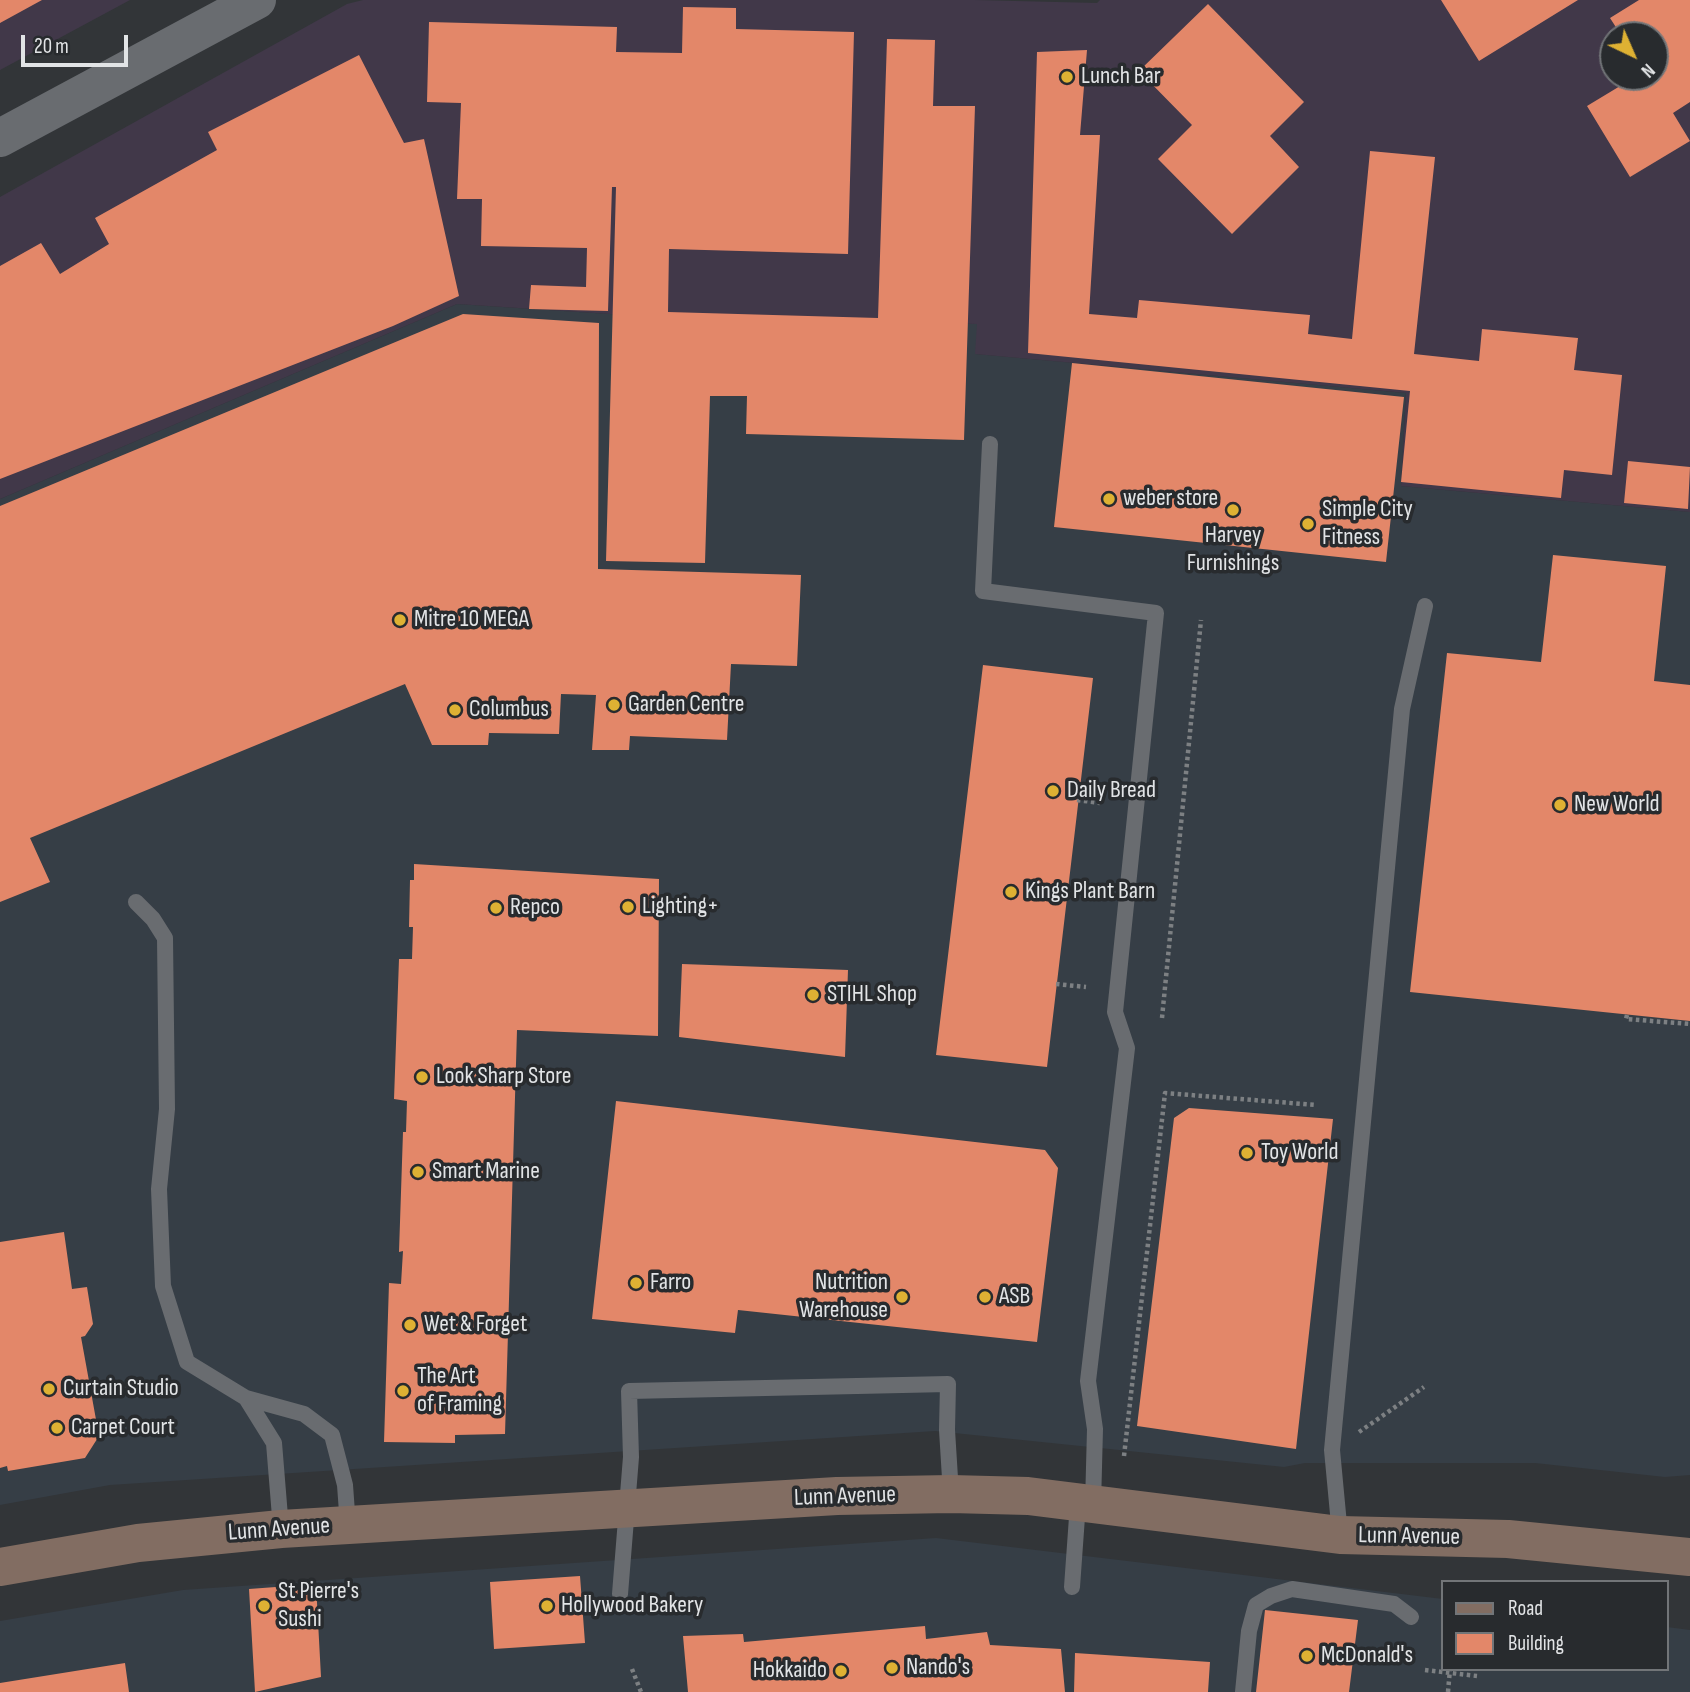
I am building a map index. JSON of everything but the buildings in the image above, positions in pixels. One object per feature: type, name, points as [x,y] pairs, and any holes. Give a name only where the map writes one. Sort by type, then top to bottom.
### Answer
[{"type":"main road","name":"Lunn Avenue","points":[[0,1567],[138,1544],[281,1529],[837,1496],[951,1494],[1028,1496],[1340,1535],[1508,1539],[1690,1557]]},
{"type":"street","points":[[0,138],[257,0]]},
{"type":"lane","points":[[990,444],[983,591],[1156,613],[1115,1012],[1127,1048],[1088,1381],[1095,1429],[1072,1587]]},
{"type":"lane","points":[[1340,1535],[1332,1450],[1402,709],[1424,606]]},
{"type":"lane","points":[[136,902],[153,919],[165,938],[167,1109],[159,1189],[163,1286],[187,1362],[246,1398],[304,1414],[332,1435],[345,1485],[348,1526]]},
{"type":"lane","points":[[620,1594],[631,1457],[629,1391],[948,1384],[947,1430],[951,1494]]},
{"type":"lane","points":[[246,1398],[274,1443],[281,1529]]},
{"type":"lane","points":[[1243,1692],[1256,1605],[1271,1596],[1292,1589],[1394,1604],[1411,1617]]},
{"type":"path","points":[[1162,1018],[1200,620]]},
{"type":"path","points":[[1077,800],[1100,803]]},
{"type":"path","points":[[1055,984],[1086,987]]},
{"type":"path","points":[[1627,1014],[1626,1018],[1690,1024]]},
{"type":"path","points":[[1124,1456],[1165,1093],[1317,1105]]},
{"type":"path","points":[[1332,1450],[1424,1387]]},
{"type":"path","points":[[632,1669],[641,1692]]},
{"type":"path","points":[[1425,1670],[1442,1671]]},
{"type":"path","points":[[1448,1692],[1450,1671],[1477,1676]]},
{"type":"shaded area","points":[[0,0],[130,0],[0,70]]},
{"type":"shaded area","points":[[363,0],[975,0],[1097,3],[1100,0],[1690,0],[1690,512],[1401,486],[1406,393],[975,354],[977,324],[610,314],[457,304],[0,499],[0,197],[347,4]]},
{"type":"shaded area","points":[[457,304],[610,314],[978,324],[976,354],[1406,393],[1401,486],[1690,512],[1690,1475],[1665,1477],[1535,1463],[1305,1463],[1284,1467],[935,1431],[110,1485],[0,1505],[0,499]]},
{"type":"shaded area","points":[[936,1538],[1442,1599],[1442,1671],[1669,1671],[1669,1627],[1690,1630],[1690,1692],[0,1692],[0,1621],[183,1590]]},
{"type":"place","name":"Lunch Bar","points":[[1067,77]]},
{"type":"place","name":"weber store","points":[[1109,499]]},
{"type":"place","name":"Harvey Furnishings","points":[[1233,510]]},
{"type":"place","name":"Simple City Fitness","points":[[1308,524]]},
{"type":"place","name":"Mitre 10 MEGA","points":[[400,620]]},
{"type":"place","name":"Garden Centre","points":[[614,705]]},
{"type":"place","name":"Columbus","points":[[455,710]]},
{"type":"place","name":"Daily Bread","points":[[1053,791]]},
{"type":"place","name":"New World","points":[[1560,805]]},
{"type":"place","name":"Kings Plant Barn","points":[[1011,892]]},
{"type":"place","name":"Lighting+","points":[[628,907]]},
{"type":"place","name":"Repco","points":[[496,908]]},
{"type":"place","name":"STIHL Shop","points":[[813,995]]},
{"type":"place","name":"Look Sharp Store","points":[[422,1077]]},
{"type":"place","name":"Toy World","points":[[1247,1153]]},
{"type":"place","name":"Smart Marine","points":[[418,1172]]},
{"type":"place","name":"Farro","points":[[636,1283]]},
{"type":"place","name":"Nutrition Warehouse","points":[[902,1297]]},
{"type":"place","name":"ASB","points":[[985,1297]]},
{"type":"place","name":"Wet & Forget","points":[[410,1325]]},
{"type":"place","name":"Curtain Studio","points":[[49,1389]]},
{"type":"place","name":"The Art of Framing","points":[[403,1391]]},
{"type":"place","name":"Carpet Court","points":[[57,1428]]},
{"type":"place","name":"St Pierre's Sushi","points":[[264,1606]]},
{"type":"place","name":"Hollywood Bakery","points":[[547,1606]]},
{"type":"place","name":"McDonald's","points":[[1307,1656]]},
{"type":"place","name":"Nando's","points":[[892,1668]]},
{"type":"place","name":"Hokkaido","points":[[841,1671]]}]
